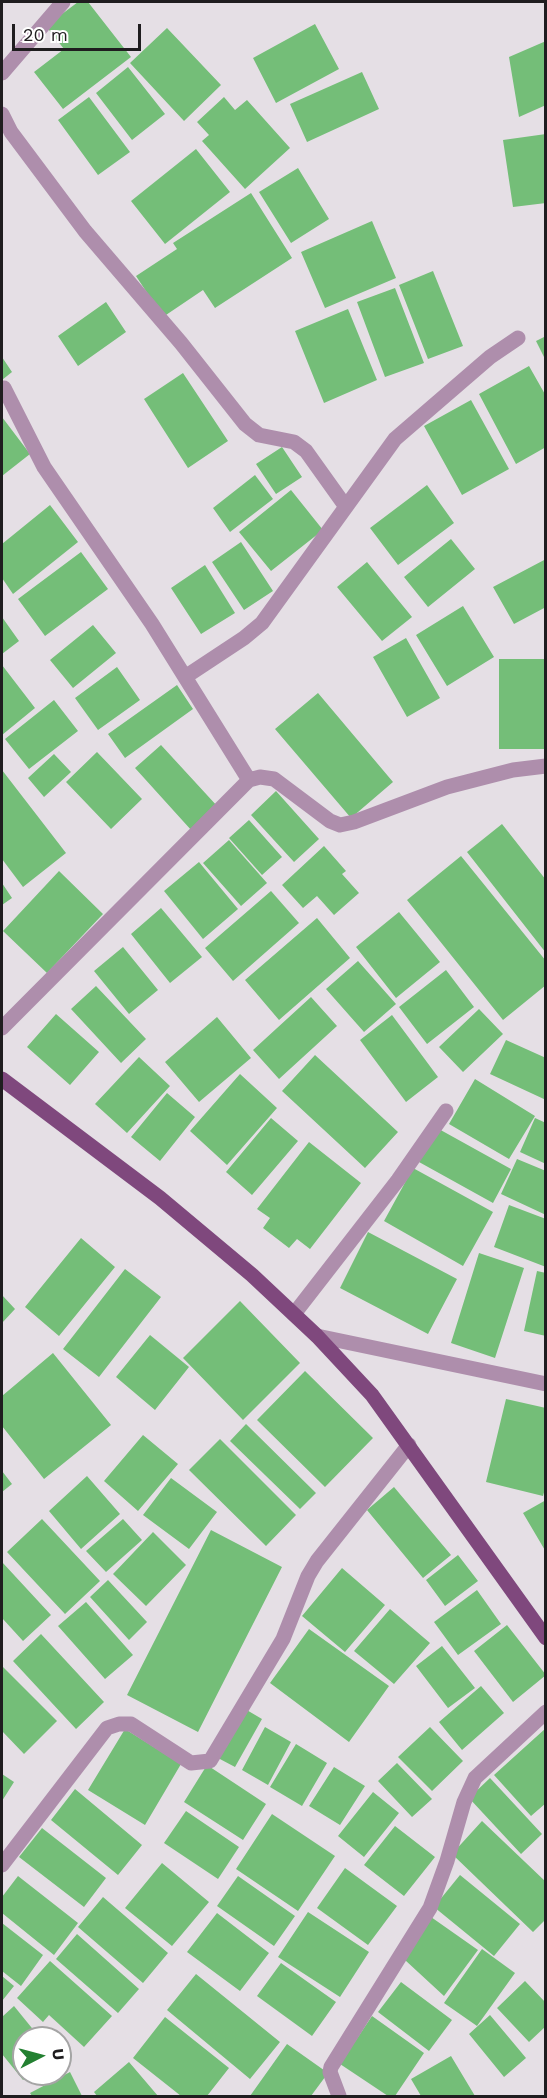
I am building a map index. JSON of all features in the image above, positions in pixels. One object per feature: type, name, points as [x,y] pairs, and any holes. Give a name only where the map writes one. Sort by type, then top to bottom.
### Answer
[{"type":"main road","points":[[2,1079],[160,1198],[252,1275],[317,1336],[372,1395],[546,1638]]},
{"type":"street","points":[[2,73],[63,2]]},
{"type":"street","points":[[2,114],[11,132],[85,231],[181,343],[245,424],[259,435],[294,442],[306,451],[346,507]]},
{"type":"street","points":[[185,677],[262,623],[395,439],[490,357],[518,338]]},
{"type":"street","points":[[4,388],[44,467],[152,624],[249,780]]},
{"type":"street","points":[[2,1028],[249,780],[260,777],[274,779],[330,821],[340,825],[354,822],[447,787],[513,770],[546,766]]},
{"type":"street","points":[[294,1314],[398,1180],[446,1111]]},
{"type":"street","points":[[317,1336],[546,1384]]},
{"type":"street","points":[[2,1865],[106,1728],[119,1724],[130,1724],[191,1763],[210,1761],[283,1639],[308,1576],[317,1561],[409,1445]]},
{"type":"street","points":[[339,2097],[330,2072],[331,2067],[430,1908],[447,1861],[464,1802],[475,1778],[546,1712]]},
{"type":"building","points":[[78,2],[88,2],[131,57],[63,109],[34,72],[64,49],[46,26]]},
{"type":"building","points":[[315,24],[339,69],[276,103],[253,58]]},
{"type":"building","points":[[167,28],[221,85],[184,121],[130,63]]},
{"type":"building","points":[[546,41],[546,105],[519,117],[509,57]]},
{"type":"building","points":[[128,67],[165,114],[132,140],[96,93]]},
{"type":"building","points":[[362,72],[379,109],[307,142],[290,104]]},
{"type":"building","points":[[89,97],[130,152],[98,175],[58,120]]},
{"type":"building","points":[[224,97],[235,110],[247,100],[290,148],[245,189],[202,141],[209,135],[197,122]]},
{"type":"building","points":[[546,134],[546,203],[513,207],[503,140]]},
{"type":"building","points":[[196,149],[230,192],[165,244],[131,201]]},
{"type":"building","points":[[298,168],[329,219],[291,243],[259,192]]},
{"type":"building","points":[[251,193],[292,258],[215,308],[203,290],[163,317],[136,276],[177,249],[173,243]]},
{"type":"building","points":[[372,221],[396,278],[325,308],[301,252]]},
{"type":"building","points":[[433,271],[463,346],[428,359],[399,285]]},
{"type":"building","points":[[395,288],[424,363],[385,377],[357,302]]},
{"type":"building","points":[[106,302],[126,332],[78,366],[58,336]]},
{"type":"building","points":[[348,309],[377,380],[324,403],[295,331]]},
{"type":"building","points":[[546,336],[546,361],[536,341]]},
{"type":"building","points":[[2,357],[12,372],[2,380]]},
{"type":"building","points":[[529,366],[546,396],[546,447],[516,464],[479,394]]},
{"type":"building","points":[[183,373],[228,441],[188,468],[144,399]]},
{"type":"building","points":[[471,400],[509,469],[462,495],[424,426]]},
{"type":"building","points":[[2,417],[30,454],[2,476]]},
{"type":"building","points":[[282,447],[302,477],[276,494],[256,464]]},
{"type":"building","points":[[255,475],[273,499],[230,532],[213,508]]},
{"type":"building","points":[[427,485],[454,523],[398,565],[370,528]]},
{"type":"building","points":[[291,490],[323,530],[271,571],[239,532]]},
{"type":"building","points":[[50,505],[78,542],[13,594],[2,578],[2,544]]},
{"type":"building","points":[[451,539],[475,569],[428,607],[404,577]]},
{"type":"building","points":[[241,542],[273,591],[244,610],[212,562]]},
{"type":"building","points":[[81,552],[108,589],[45,636],[18,599]]},
{"type":"building","points":[[546,559],[546,607],[514,624],[493,587]]},
{"type":"building","points":[[367,562],[412,617],[382,641],[337,587]]},
{"type":"building","points":[[205,565],[235,613],[201,634],[171,588]]},
{"type":"building","points":[[463,606],[494,657],[447,686],[416,635]]},
{"type":"building","points":[[2,617],[19,641],[2,654]]},
{"type":"building","points":[[93,625],[116,653],[73,688],[50,660]]},
{"type":"building","points":[[406,638],[440,698],[407,717],[373,657]]},
{"type":"building","points":[[499,659],[546,659],[546,749],[499,749]]},
{"type":"building","points":[[2,665],[35,708],[2,735]]},
{"type":"building","points":[[117,667],[140,700],[98,730],[75,698]]},
{"type":"building","points":[[177,685],[193,709],[125,758],[108,734]]},
{"type":"building","points":[[318,693],[393,782],[351,818],[275,729]]},
{"type":"building","points":[[54,700],[78,731],[29,769],[5,739]]},
{"type":"building","points":[[161,745],[218,807],[192,831],[135,768]]},
{"type":"building","points":[[97,752],[142,799],[111,829],[66,782]]},
{"type":"building","points":[[54,754],[71,772],[44,797],[28,778]]},
{"type":"building","points":[[2,770],[66,853],[23,887],[2,859]]},
{"type":"building","points":[[276,791],[319,839],[294,862],[251,815]]},
{"type":"building","points":[[249,820],[282,857],[262,875],[229,838]]},
{"type":"building","points":[[502,824],[546,880],[546,953],[467,852]]},
{"type":"building","points":[[229,840],[267,883],[241,906],[203,863]]},
{"type":"building","points":[[324,846],[346,871],[342,874],[359,893],[334,915],[317,896],[303,908],[282,885]]},
{"type":"building","points":[[461,856],[546,961],[546,985],[503,1020],[407,900]]},
{"type":"building","points":[[199,862],[238,909],[203,939],[164,891]]},
{"type":"building","points":[[59,871],[103,914],[47,973],[3,931]]},
{"type":"building","points":[[2,883],[12,898],[2,905]]},
{"type":"building","points":[[271,891],[299,923],[233,981],[205,948]]},
{"type":"building","points":[[161,908],[202,957],[170,983],[131,934]]},
{"type":"building","points":[[399,912],[440,962],[396,998],[356,947]]},
{"type":"building","points":[[317,918],[350,958],[279,1020],[245,980]]},
{"type":"building","points":[[123,947],[158,990],[129,1014],[94,971]]},
{"type":"building","points":[[358,961],[396,1004],[364,1032],[326,989]]},
{"type":"building","points":[[446,970],[474,1007],[427,1044],[399,1007]]},
{"type":"building","points":[[96,986],[146,1039],[121,1063],[71,1009]]},
{"type":"building","points":[[311,997],[337,1026],[279,1079],[253,1050]]},
{"type":"building","points":[[479,1009],[503,1034],[463,1072],[439,1047]]},
{"type":"building","points":[[56,1014],[99,1052],[70,1085],[27,1047]]},
{"type":"building","points":[[392,1015],[438,1077],[406,1102],[360,1040]]},
{"type":"building","points":[[217,1017],[251,1058],[199,1102],[165,1062]]},
{"type":"building","points":[[506,1040],[546,1058],[546,1100],[490,1074]]},
{"type":"building","points":[[315,1055],[398,1132],[365,1168],[282,1091]]},
{"type":"building","points":[[139,1057],[170,1086],[127,1133],[95,1104]]},
{"type":"building","points":[[240,1074],[277,1108],[227,1165],[190,1131]]},
{"type":"building","points":[[475,1079],[535,1116],[509,1159],[449,1124]]},
{"type":"building","points":[[167,1093],[195,1117],[160,1161],[131,1137]]},
{"type":"building","points":[[271,1118],[298,1141],[252,1195],[226,1172]]},
{"type":"building","points":[[535,1118],[546,1123],[546,1164],[520,1152]]},
{"type":"building","points":[[437,1128],[511,1169],[493,1203],[419,1162]]},
{"type":"building","points":[[309,1142],[361,1183],[310,1249],[297,1239],[289,1248],[263,1228],[270,1218],[257,1209]]},
{"type":"building","points":[[517,1159],[546,1171],[546,1215],[501,1194]]},
{"type":"building","points":[[413,1168],[493,1212],[463,1266],[384,1221]]},
{"type":"building","points":[[509,1205],[546,1219],[546,1267],[494,1247]]},
{"type":"building","points":[[368,1232],[457,1279],[428,1334],[340,1288]]},
{"type":"building","points":[[81,1238],[115,1267],[59,1336],[25,1307]]},
{"type":"building","points":[[479,1253],[524,1268],[495,1358],[451,1343]]},
{"type":"building","points":[[125,1269],[161,1297],[99,1377],[63,1349]]},
{"type":"building","points":[[537,1271],[546,1273],[546,1336],[524,1331]]},
{"type":"building","points":[[2,1295],[15,1309],[2,1323]]},
{"type":"building","points":[[240,1301],[300,1363],[243,1420],[183,1358]]},
{"type":"building","points":[[150,1335],[189,1367],[155,1410],[116,1377]]},
{"type":"building","points":[[53,1353],[111,1425],[44,1479],[2,1426],[2,1396]]},
{"type":"building","points":[[305,1371],[373,1438],[325,1487],[257,1420]]},
{"type":"building","points":[[506,1399],[546,1408],[546,1485],[543,1496],[486,1482]]},
{"type":"building","points":[[246,1424],[316,1493],[300,1509],[230,1441]]},
{"type":"building","points":[[143,1435],[178,1464],[138,1511],[104,1481]]},
{"type":"building","points":[[220,1439],[296,1515],[266,1546],[189,1470]]},
{"type":"building","points":[[2,1471],[12,1484],[2,1492]]},
{"type":"building","points":[[87,1476],[120,1514],[81,1549],[49,1511]]},
{"type":"building","points":[[171,1478],[217,1512],[189,1549],[143,1515]]},
{"type":"building","points":[[394,1487],[451,1555],[423,1578],[367,1510]]},
{"type":"building","points":[[546,1500],[546,1552],[523,1513]]},
{"type":"building","points":[[42,1519],[100,1581],[65,1614],[7,1552]]},
{"type":"building","points":[[123,1519],[142,1540],[106,1572],[86,1551]]},
{"type":"building","points":[[211,1530],[282,1567],[198,1732],[127,1695]]},
{"type":"building","points":[[153,1532],[186,1565],[146,1606],[113,1574]]},
{"type":"building","points":[[458,1555],[478,1581],[445,1606],[426,1580]]},
{"type":"building","points":[[2,1562],[51,1615],[23,1641],[2,1618]]},
{"type":"building","points":[[342,1568],[385,1605],[345,1652],[302,1616]]},
{"type":"building","points":[[108,1580],[147,1622],[129,1640],[90,1597]]},
{"type":"building","points":[[477,1590],[501,1624],[458,1655],[434,1622]]},
{"type":"building","points":[[86,1602],[133,1655],[105,1679],[58,1626]]},
{"type":"building","points":[[390,1609],[430,1643],[394,1684],[354,1651]]},
{"type":"building","points":[[507,1625],[546,1675],[513,1702],[474,1651]]},
{"type":"building","points":[[309,1629],[389,1686],[349,1742],[270,1683]]},
{"type":"building","points":[[41,1634],[104,1702],[76,1729],[13,1661]]},
{"type":"building","points":[[442,1646],[475,1688],[448,1708],[416,1666]]},
{"type":"building","points":[[2,1666],[57,1721],[24,1754],[2,1731]]},
{"type":"building","points":[[481,1686],[504,1713],[462,1750],[439,1722]]},
{"type":"building","points":[[245,1709],[262,1719],[235,1767],[218,1758]]},
{"type":"building","points":[[265,1727],[291,1742],[268,1785],[242,1770]]},
{"type":"building","points":[[430,1727],[463,1761],[432,1791],[398,1757]]},
{"type":"building","points":[[546,1728],[546,1803],[531,1816],[494,1775]]},
{"type":"building","points":[[125,1729],[181,1764],[145,1825],[88,1790]]},
{"type":"building","points":[[296,1744],[327,1763],[302,1806],[270,1787]]},
{"type":"building","points":[[397,1763],[432,1799],[412,1817],[378,1781]]},
{"type":"building","points":[[207,1765],[266,1804],[243,1840],[184,1802]]},
{"type":"building","points":[[334,1767],[365,1786],[340,1825],[309,1806]]},
{"type":"building","points":[[2,1774],[14,1782],[2,1801]]},
{"type":"building","points":[[490,1778],[542,1834],[521,1854],[469,1798]]},
{"type":"building","points":[[75,1789],[142,1845],[118,1875],[51,1820]]},
{"type":"building","points":[[373,1792],[399,1813],[364,1857],[338,1836]]},
{"type":"building","points":[[186,1811],[239,1847],[218,1879],[164,1843]]},
{"type":"building","points":[[272,1814],[335,1856],[298,1911],[236,1869]]},
{"type":"building","points":[[482,1821],[546,1882],[546,1919],[533,1932],[452,1854]]},
{"type":"building","points":[[395,1826],[435,1857],[404,1896],[364,1865]]},
{"type":"building","points":[[42,1828],[106,1878],[84,1907],[19,1857]]},
{"type":"building","points":[[162,1863],[209,1902],[172,1946],[125,1908]]},
{"type":"building","points":[[345,1868],[397,1906],[368,1945],[317,1908]]},
{"type":"building","points":[[460,1875],[520,1924],[494,1956],[434,1907]]},
{"type":"building","points":[[18,1876],[78,1923],[54,1955],[2,1913],[2,1897]]},
{"type":"building","points":[[238,1876],[295,1916],[274,1946],[217,1906]]},
{"type":"building","points":[[103,1897],[168,1953],[143,1983],[78,1927]]},
{"type":"building","points":[[308,1912],[369,1952],[340,1997],[278,1957]]},
{"type":"building","points":[[217,1913],[269,1953],[240,1991],[187,1952]]},
{"type":"building","points":[[431,1917],[478,1950],[444,1996],[405,1960]]},
{"type":"building","points":[[2,1923],[43,1955],[21,1986],[2,1971]]},
{"type":"building","points":[[77,1934],[139,1989],[118,2013],[56,1959]]},
{"type":"building","points":[[482,1949],[515,1973],[477,2026],[444,2003]]},
{"type":"building","points":[[50,1961],[112,2016],[84,2047],[72,2036],[72,2026],[61,2026],[49,2015],[43,2022],[17,1998]]},
{"type":"building","points":[[281,1963],[336,2002],[312,2036],[257,1996]]},
{"type":"building","points":[[196,1974],[280,2042],[250,2079],[167,2010]]},
{"type":"building","points":[[2,1976],[14,1986],[2,2001]]},
{"type":"building","points":[[525,1981],[546,2003],[546,2026],[529,2042],[497,2008]]},
{"type":"building","points":[[401,1982],[452,2020],[429,2051],[378,2012]]},
{"type":"building","points":[[14,2006],[30,2026],[12,2026],[12,2066],[2,2054],[2,2017]]},
{"type":"building","points":[[490,2015],[526,2058],[504,2077],[469,2034]]},
{"type":"building","points":[[372,2016],[424,2053],[395,2096],[388,2096],[340,2064]]},
{"type":"building","points":[[165,2017],[229,2068],[207,2096],[181,2096],[133,2058]]},
{"type":"building","points":[[287,2044],[328,2073],[311,2096],[250,2096]]},
{"type":"building","points":[[451,2056],[475,2096],[421,2096],[411,2079]]},
{"type":"building","points":[[129,2062],[158,2096],[97,2096],[94,2092]]},
{"type":"building","points":[[72,2076],[82,2096],[32,2096],[30,2093],[43,2086],[72,2086]]}]
